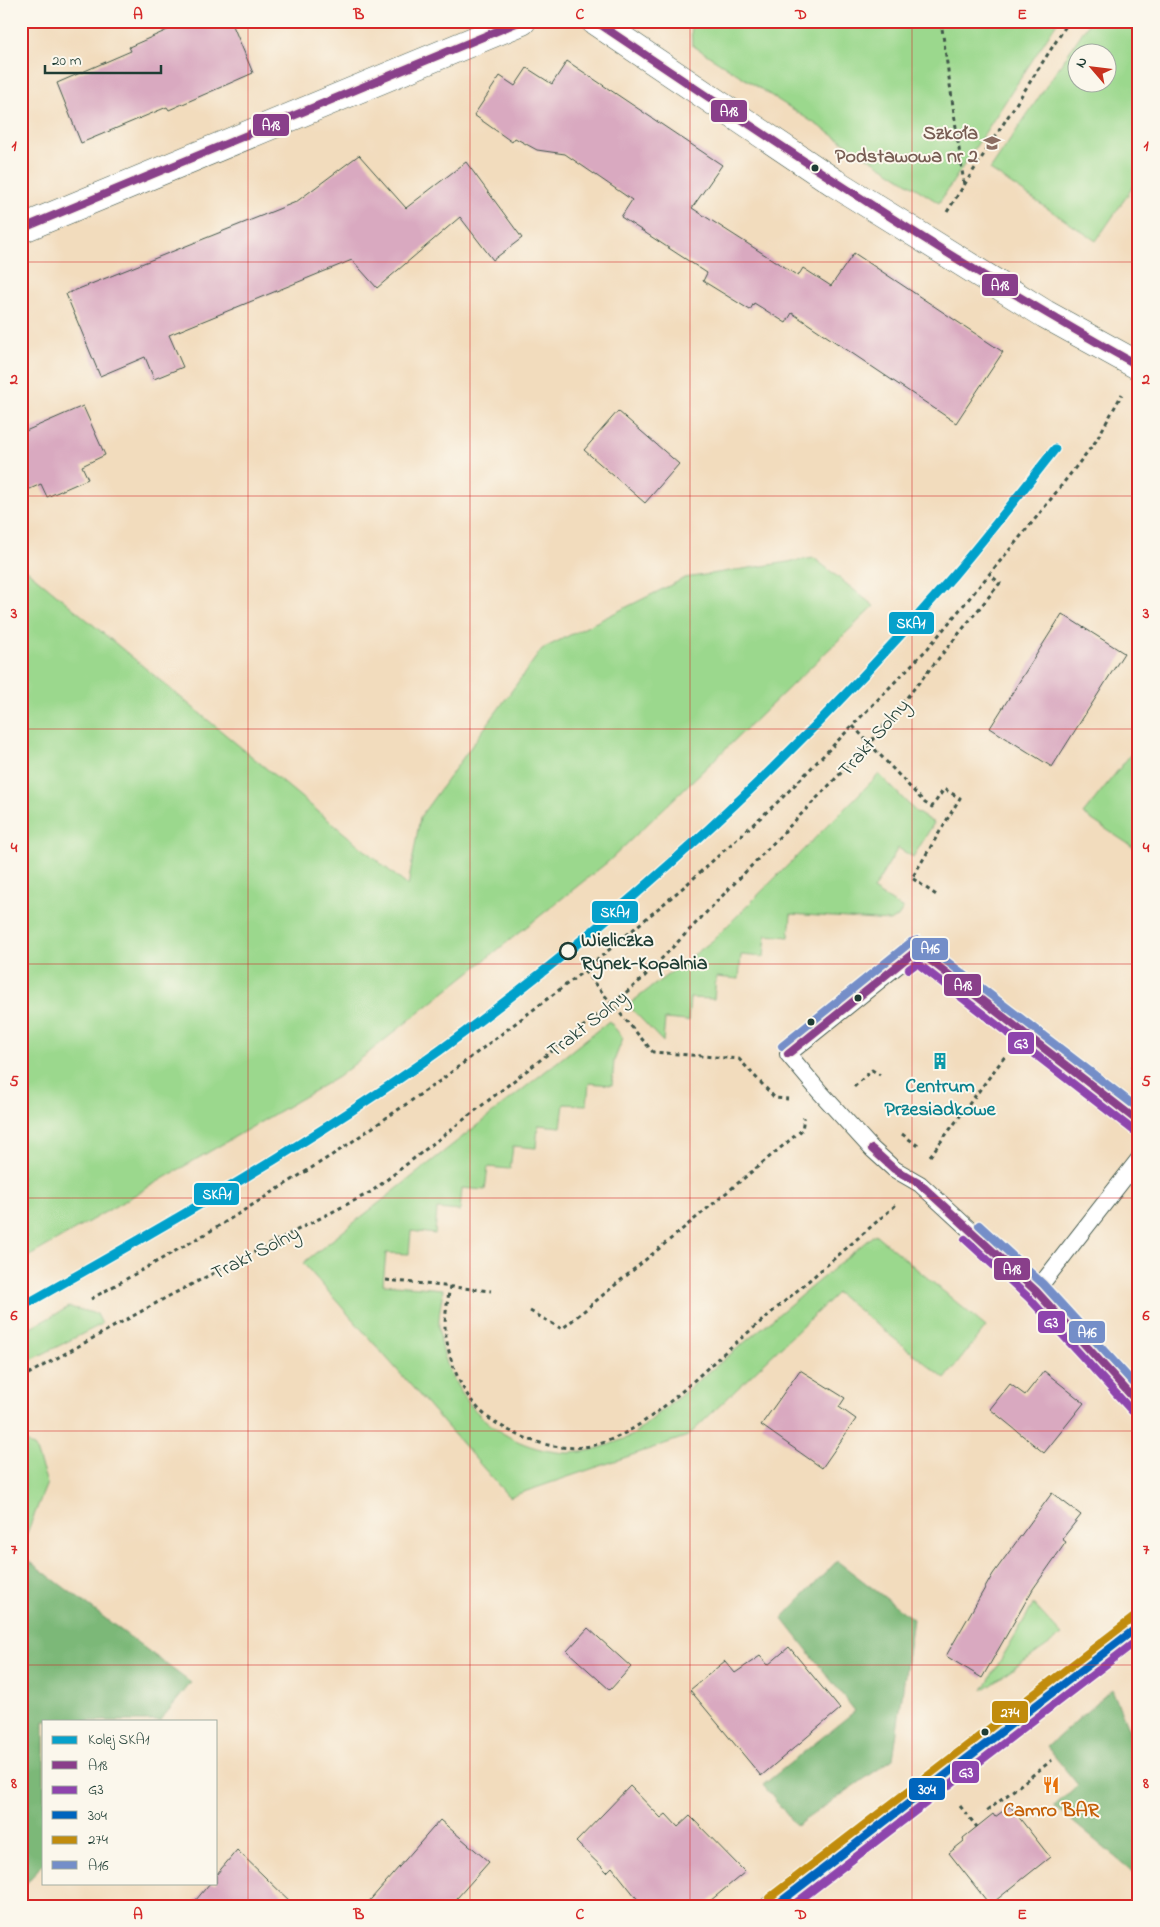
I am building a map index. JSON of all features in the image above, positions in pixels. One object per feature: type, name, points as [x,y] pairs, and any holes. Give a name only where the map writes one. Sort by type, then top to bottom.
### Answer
[{"type":"street","points":[[21,229],[522,21]]},
{"type":"street","points":[[595,21],[790,153],[905,227],[1136,370]]},
{"type":"street","points":[[775,1906],[1139,1626]]},
{"type":"lane","points":[[1139,1122],[917,950],[788,1054],[819,1092],[872,1149],[894,1169],[920,1184],[1036,1290],[1139,1404]]},
{"type":"lane","points":[[1036,1290],[1139,1159]]},
{"type":"path","points":[[941,21],[964,185]]},
{"type":"path","points":[[949,210],[1067,23]]},
{"type":"path","points":[[91,1299],[214,1229],[340,1150],[440,1080],[584,971],[781,799],[928,648],[990,575],[1096,441],[1136,370]]},
{"type":"path","name":"Trakt Solny","points":[[21,1378],[169,1296],[371,1192],[641,980],[870,744],[1000,583],[990,575]]},
{"type":"path","points":[[853,726],[925,803],[932,807],[944,789],[960,798],[912,878],[939,897]]},
{"type":"path","points":[[584,971],[653,1052],[739,1059],[775,1098]]},
{"type":"path","points":[[930,1156],[1010,1050]]},
{"type":"path","points":[[1131,1066],[1139,1072]]},
{"type":"path","points":[[848,1092],[872,1070],[880,1075]]},
{"type":"path","points":[[530,1310],[562,1329],[802,1130],[806,1110]]},
{"type":"path","points":[[450,1286],[445,1326],[451,1362],[466,1393],[485,1416],[512,1433],[540,1444],[569,1447],[603,1443],[630,1431],[674,1396],[920,1184]]},
{"type":"path","points":[[386,1280],[491,1291]]},
{"type":"path","points":[[987,1811],[1052,1760]]},
{"type":"path","points":[[956,1802],[977,1827]]},
{"type":"green space","points":[[691,21],[1058,21],[939,203],[692,45]]},
{"type":"green space","points":[[1090,21],[1139,21],[1139,178],[1096,241],[990,170],[1068,54],[1068,92],[1118,92],[1118,42],[1076,42]]},
{"type":"green space","points":[[814,558],[874,606],[609,861],[338,1077],[21,1261],[21,565],[408,886],[420,817],[542,649],[685,578]]},
{"type":"green space","points":[[1139,744],[1139,851],[1083,814]]},
{"type":"green space","points":[[879,774],[916,812],[934,823],[913,857],[898,848],[873,890],[903,909],[898,917],[889,921],[791,914],[789,937],[766,935],[764,957],[741,955],[739,979],[716,977],[714,999],[690,998],[688,1021],[665,1019],[663,1042],[628,1005],[712,941]]},
{"type":"green space","points":[[609,1021],[623,1038],[614,1061],[612,1085],[589,1083],[587,1105],[564,1104],[561,1127],[538,1125],[536,1148],[513,1146],[510,1169],[488,1167],[485,1190],[462,1188],[460,1211],[437,1209],[435,1234],[411,1231],[409,1254],[386,1253],[383,1284],[443,1289],[439,1327],[443,1352],[452,1375],[464,1396],[479,1415],[498,1430],[519,1442],[543,1450],[577,1453],[609,1445],[633,1435],[875,1234],[986,1327],[945,1379],[837,1293],[688,1436],[509,1497],[303,1263]]},
{"type":"green space","points":[[69,1307],[97,1314],[102,1324],[21,1365],[21,1333]]},
{"type":"green space","points":[[21,1438],[35,1448],[47,1483],[21,1548]]},
{"type":"green space","points":[[21,1555],[191,1683],[161,1720],[42,1720],[42,1864],[21,1890]]},
{"type":"green space","points":[[837,1561],[913,1619],[893,1759],[796,1826],[763,1785],[855,1711],[782,1618]]},
{"type":"green space","points":[[1033,1605],[1062,1635],[983,1690]]},
{"type":"green space","points":[[1112,1689],[1139,1755],[1139,1877],[1054,1806],[1078,1785],[1047,1747]]},
{"type":"building","points":[[188,21],[231,21],[253,73],[169,110],[167,107],[81,143],[57,83],[131,51],[129,47]]},
{"type":"building","points":[[567,61],[722,165],[692,208],[798,276],[803,268],[831,286],[854,253],[1003,352],[956,423],[792,313],[786,323],[754,303],[750,310],[703,281],[707,273],[621,217],[632,200],[565,154],[537,150],[515,138],[512,142],[474,115],[500,76],[515,86],[527,68],[552,84]]},
{"type":"building","points":[[359,155],[406,208],[466,162],[522,238],[493,260],[460,217],[377,288],[352,260],[169,335],[183,367],[154,379],[145,357],[100,376],[66,294],[296,202]]},
{"type":"building","points":[[83,406],[105,455],[82,466],[88,479],[47,497],[41,484],[21,493],[21,433]]},
{"type":"building","points":[[618,411],[679,464],[645,503],[584,450]]},
{"type":"building","points":[[1062,614],[1124,653],[1052,767],[990,728]]},
{"type":"building","points":[[800,1370],[845,1398],[839,1407],[856,1419],[822,1468],[761,1425]]},
{"type":"building","points":[[1044,1371],[1084,1403],[1044,1453],[990,1409],[1010,1384],[1025,1395]]},
{"type":"building","points":[[1052,1493],[1081,1515],[1062,1539],[1066,1542],[1033,1589],[982,1678],[946,1656],[993,1574]]},
{"type":"building","points":[[588,1628],[631,1667],[610,1690],[567,1651]]},
{"type":"building","points":[[789,1647],[840,1709],[761,1776],[690,1690],[725,1661],[735,1673],[760,1656],[768,1665]]},
{"type":"building","points":[[630,1786],[661,1818],[666,1814],[678,1827],[690,1816],[745,1872],[704,1906],[643,1906],[612,1867],[607,1872],[576,1842]]},
{"type":"building","points":[[1010,1806],[1050,1857],[990,1905],[949,1853],[964,1841],[963,1838],[993,1814],[995,1817]]},
{"type":"building","points":[[440,1820],[489,1862],[450,1906],[365,1906]]},
{"type":"building","points":[[237,1850],[295,1906],[191,1906],[209,1884],[218,1884],[218,1873]]},
{"type":"rail line","name":"SKA1","points":[[21,1307],[181,1216],[338,1120],[439,1051],[578,943],[709,828],[773,768],[835,705],[895,642],[953,576],[1055,449]]},
{"type":"transit line","name":"A18","points":[[21,229],[521,21]]},
{"type":"transit line","name":"A18","points":[[595,21],[863,200],[1000,285],[1139,366]]},
{"type":"transit line","name":"A16","points":[[782,1046],[911,942],[919,940],[1139,1109]]},
{"type":"transit line","name":"A18","points":[[788,1054],[917,950],[1139,1122]]},
{"type":"transit line","name":"G3","points":[[909,969],[917,963],[1133,1130]]},
{"type":"transit line","name":"A18","points":[[872,1149],[894,1169],[920,1184],[1036,1291],[1139,1404]]},
{"type":"transit line","name":"A16","points":[[979,1225],[1043,1284],[1139,1389]]},
{"type":"transit line","name":"G3","points":[[965,1239],[1029,1298],[1132,1411]]},
{"type":"transit line","name":"274","points":[[769,1898],[1133,1618]]},
{"type":"transit line","name":"304","points":[[775,1906],[1139,1626]]},
{"type":"transit line","name":"G3","points":[[792,1906],[1139,1639]]},
{"type":"place","name":"Szkoła Podstawowa nr 2","points":[[992,143]]},
{"type":"place","name":"Wieliczka Rynek-Kopalnia","points":[[568,951]]},
{"type":"place","name":"Centrum Przesiadkowe","points":[[940,1061]]},
{"type":"place","name":"Camro BAR","points":[[1051,1785]]}]
